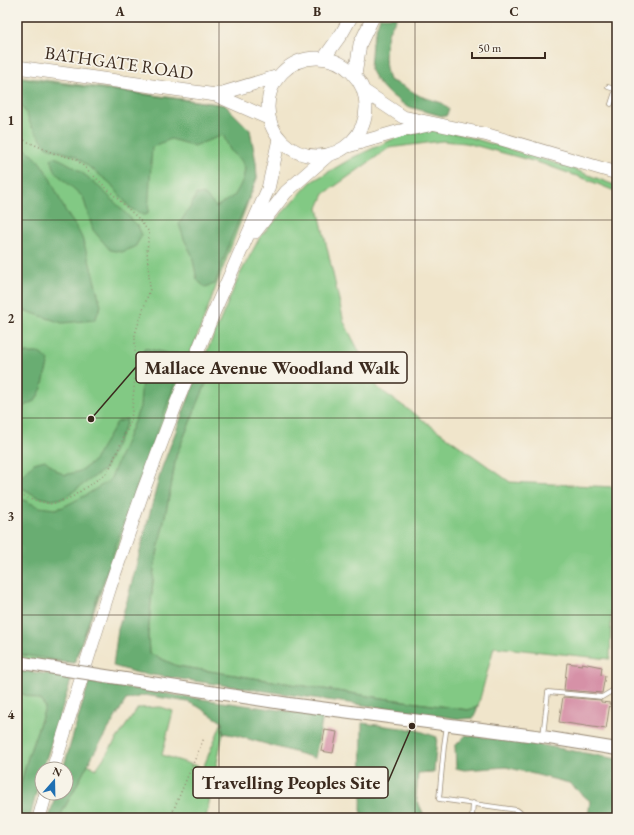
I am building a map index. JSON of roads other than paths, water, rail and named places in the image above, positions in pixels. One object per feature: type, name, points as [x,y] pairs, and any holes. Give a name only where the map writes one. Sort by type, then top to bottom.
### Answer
[{"type":"main road","points":[[324,58],[342,33],[351,17]]},
{"type":"main road","points":[[355,75],[360,44],[373,17]]},
{"type":"main road","points":[[327,156],[310,156],[300,154],[279,139],[268,118],[268,100],[273,84],[288,67],[304,60],[324,58],[340,63],[355,75],[364,91],[367,108],[364,123],[356,138],[348,146]]},
{"type":"main road","name":"BATHGATE ROAD","points":[[17,67],[216,95],[268,118]]},
{"type":"main road","name":"BATHGATE ROAD","points":[[216,95],[279,76]]},
{"type":"main road","points":[[364,91],[403,117],[488,135],[617,173]]},
{"type":"main road","points":[[244,246],[286,192],[327,156],[348,146],[400,131],[433,124]]},
{"type":"main road","points":[[56,761],[110,587],[142,494],[179,397],[268,189],[279,139]]},
{"type":"main road","points":[[17,662],[289,704],[543,737],[617,749]]},
{"type":"main road","points":[[39,818],[44,801]]},
{"type":"lane","points":[[608,87],[616,89],[611,104]]},
{"type":"lane","points":[[543,737],[548,692],[602,697],[617,688]]},
{"type":"lane","points":[[447,725],[439,799],[517,810],[527,818]]},
{"type":"lane","points":[[472,818],[473,803]]},
{"type":"place","name":"Mallace Avenue Woodland Walk","points":[[91,419]]},
{"type":"place","name":"Travelling Peoples Site","points":[[412,726]]}]
